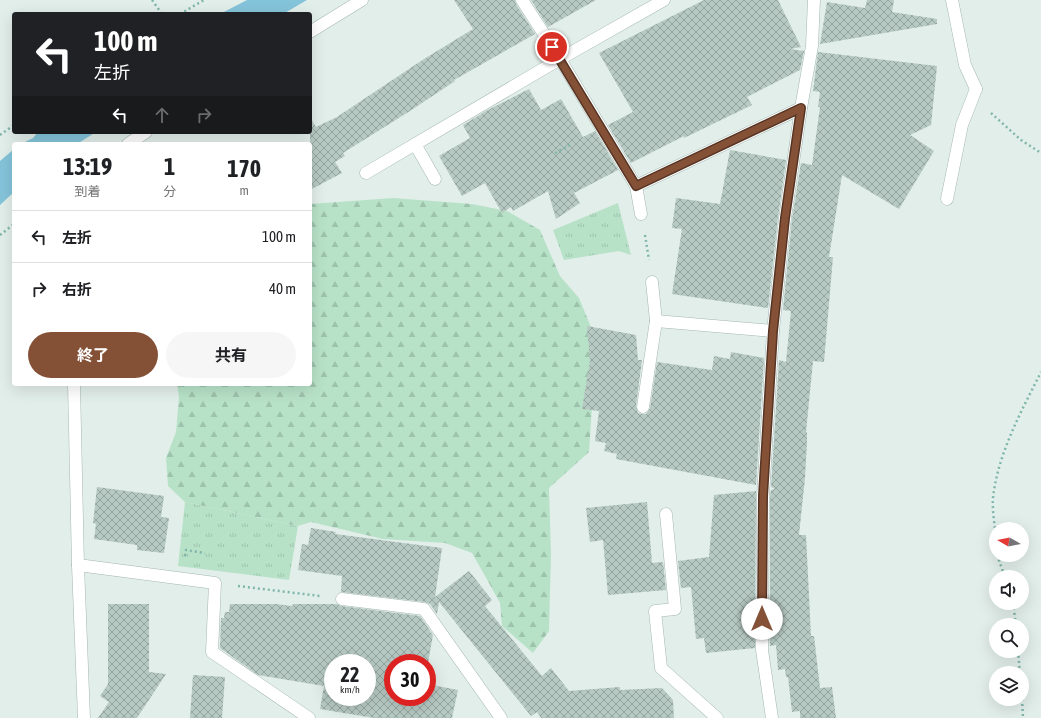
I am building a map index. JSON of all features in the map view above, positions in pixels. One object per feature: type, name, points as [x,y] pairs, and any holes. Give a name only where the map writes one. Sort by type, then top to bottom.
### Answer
[{"type":"street","points":[[312,31],[362,0]]},
{"type":"street","points":[[522,0],[560,59],[636,186],[641,214]]},
{"type":"street","points":[[772,718],[762,650],[763,496],[773,331],[785,218],[801,108],[812,46],[814,0]]},
{"type":"street","points":[[947,199],[962,125],[976,90],[965,65],[952,0]]},
{"type":"street","points":[[366,173],[656,2]]},
{"type":"street","points":[[636,186],[801,108]]},
{"type":"street","points":[[131,142],[143,134]]},
{"type":"street","points":[[415,144],[435,178]]},
{"type":"street","points":[[643,407],[656,322],[652,282]]},
{"type":"street","points":[[656,322],[773,331]]},
{"type":"street","points":[[74,386],[78,565],[84,718]]},
{"type":"street","points":[[666,514],[675,609],[654,611],[661,668],[717,718]]},
{"type":"street","points":[[78,565],[215,583],[212,652],[310,718]]},
{"type":"street","points":[[342,599],[424,609],[501,718]]},
{"type":"path","points":[[152,0],[161,12]]},
{"type":"path","points":[[183,12],[204,0]]},
{"type":"path","points":[[976,90],[985,108],[1021,140],[1041,153]]},
{"type":"path","points":[[0,134],[12,126]]},
{"type":"path","points":[[555,153],[570,144]]},
{"type":"path","points":[[641,214],[652,282]]},
{"type":"path","points":[[0,235],[12,226]]},
{"type":"path","points":[[995,522],[993,500],[999,468],[1018,418],[1041,372]]},
{"type":"path","points":[[232,585],[342,599]]},
{"type":"path","points":[[1022,706],[1023,718]]},
{"type":"green space","points":[[393,198],[472,204],[507,211],[540,230],[560,276],[579,298],[593,332],[593,391],[589,452],[549,488],[551,554],[549,631],[533,653],[502,626],[500,603],[472,553],[445,543],[383,539],[311,522],[298,526],[185,502],[168,486],[166,458],[176,432],[179,397],[177,386],[312,386],[312,204]]},
{"type":"green space","points":[[618,203],[631,255],[619,251],[564,260],[553,230]]},
{"type":"green space","points":[[185,502],[298,526],[289,580],[178,566]]},
{"type":"water","points":[[247,0],[307,0],[286,12],[224,12]]},
{"type":"water","points":[[36,134],[93,134],[80,142],[25,142],[33,138]]},
{"type":"water","points":[[12,151],[12,194],[0,205],[0,161]]},
{"type":"building","points":[[454,0],[515,0],[535,34],[454,80],[455,81],[410,111],[343,153],[345,156],[335,162],[342,173],[312,189],[312,142],[310,142],[310,134],[312,134],[312,120],[316,127],[337,117],[424,59],[473,29]]},
{"type":"building","points":[[531,0],[596,0],[548,27]]},
{"type":"building","points":[[704,0],[778,0],[801,47],[790,49],[804,51],[800,70],[747,97],[752,105],[684,138],[684,136],[631,163],[608,125],[633,112],[599,53]]},
{"type":"building","points":[[867,0],[894,0],[892,12],[937,19],[937,24],[820,44],[827,2],[865,8]]},
{"type":"building","points":[[818,52],[937,66],[931,125],[910,135],[934,151],[899,209],[842,175],[829,257],[833,257],[824,362],[813,361],[806,432],[807,442],[805,478],[799,535],[806,535],[811,636],[814,636],[820,688],[832,687],[836,718],[800,718],[800,711],[792,712],[788,677],[786,677],[785,669],[778,670],[776,645],[770,646],[770,496],[771,490],[774,489],[771,487],[779,360],[786,362],[791,311],[783,310],[792,219],[801,163],[812,165],[820,107],[818,107],[820,92],[813,91]]},
{"type":"building","points":[[529,89],[541,110],[561,99],[583,137],[595,131],[618,170],[574,193],[580,203],[556,219],[548,191],[513,211],[511,207],[502,213],[485,183],[462,196],[439,156],[470,138],[463,125],[486,111]]},
{"type":"building","points":[[730,150],[786,160],[768,308],[672,294],[682,229],[672,228],[676,198],[720,204]]},
{"type":"building","points":[[587,326],[636,335],[638,360],[642,360],[636,406],[638,413],[642,414],[646,414],[650,408],[657,362],[712,370],[714,356],[730,359],[731,352],[764,358],[756,485],[616,459],[617,454],[604,451],[606,443],[595,441],[599,411],[582,409],[590,361]]},
{"type":"building","points":[[97,487],[164,496],[161,517],[169,518],[164,553],[137,550],[137,545],[94,539],[96,524],[93,523]]},
{"type":"building","points":[[756,491],[755,648],[706,653],[704,638],[696,639],[691,587],[681,588],[678,561],[709,557],[714,495]]},
{"type":"building","points":[[647,502],[652,563],[663,562],[666,590],[608,595],[603,540],[590,542],[586,508]]},
{"type":"building","points":[[311,528],[336,532],[335,534],[442,548],[435,597],[469,571],[492,600],[485,606],[542,676],[551,668],[569,691],[620,687],[620,690],[662,688],[673,700],[674,718],[541,718],[537,712],[531,716],[439,602],[437,614],[430,604],[425,602],[341,592],[342,576],[298,570],[302,544],[308,545]]},
{"type":"building","points":[[108,604],[149,604],[149,672],[166,674],[137,718],[98,718],[109,702],[100,696],[108,684]]},
{"type":"building","points":[[230,604],[276,604],[292,606],[293,604],[337,604],[341,606],[420,616],[433,635],[430,654],[384,654],[384,706],[436,706],[436,686],[458,690],[452,718],[374,718],[320,709],[324,686],[258,675],[220,648],[221,618],[224,618],[225,612],[229,612]]},
{"type":"building","points":[[193,675],[225,677],[222,718],[190,718]]},
{"type":"route","points":[[552,47],[636,186],[801,108],[785,218],[773,331],[763,496],[762,619]]}]
